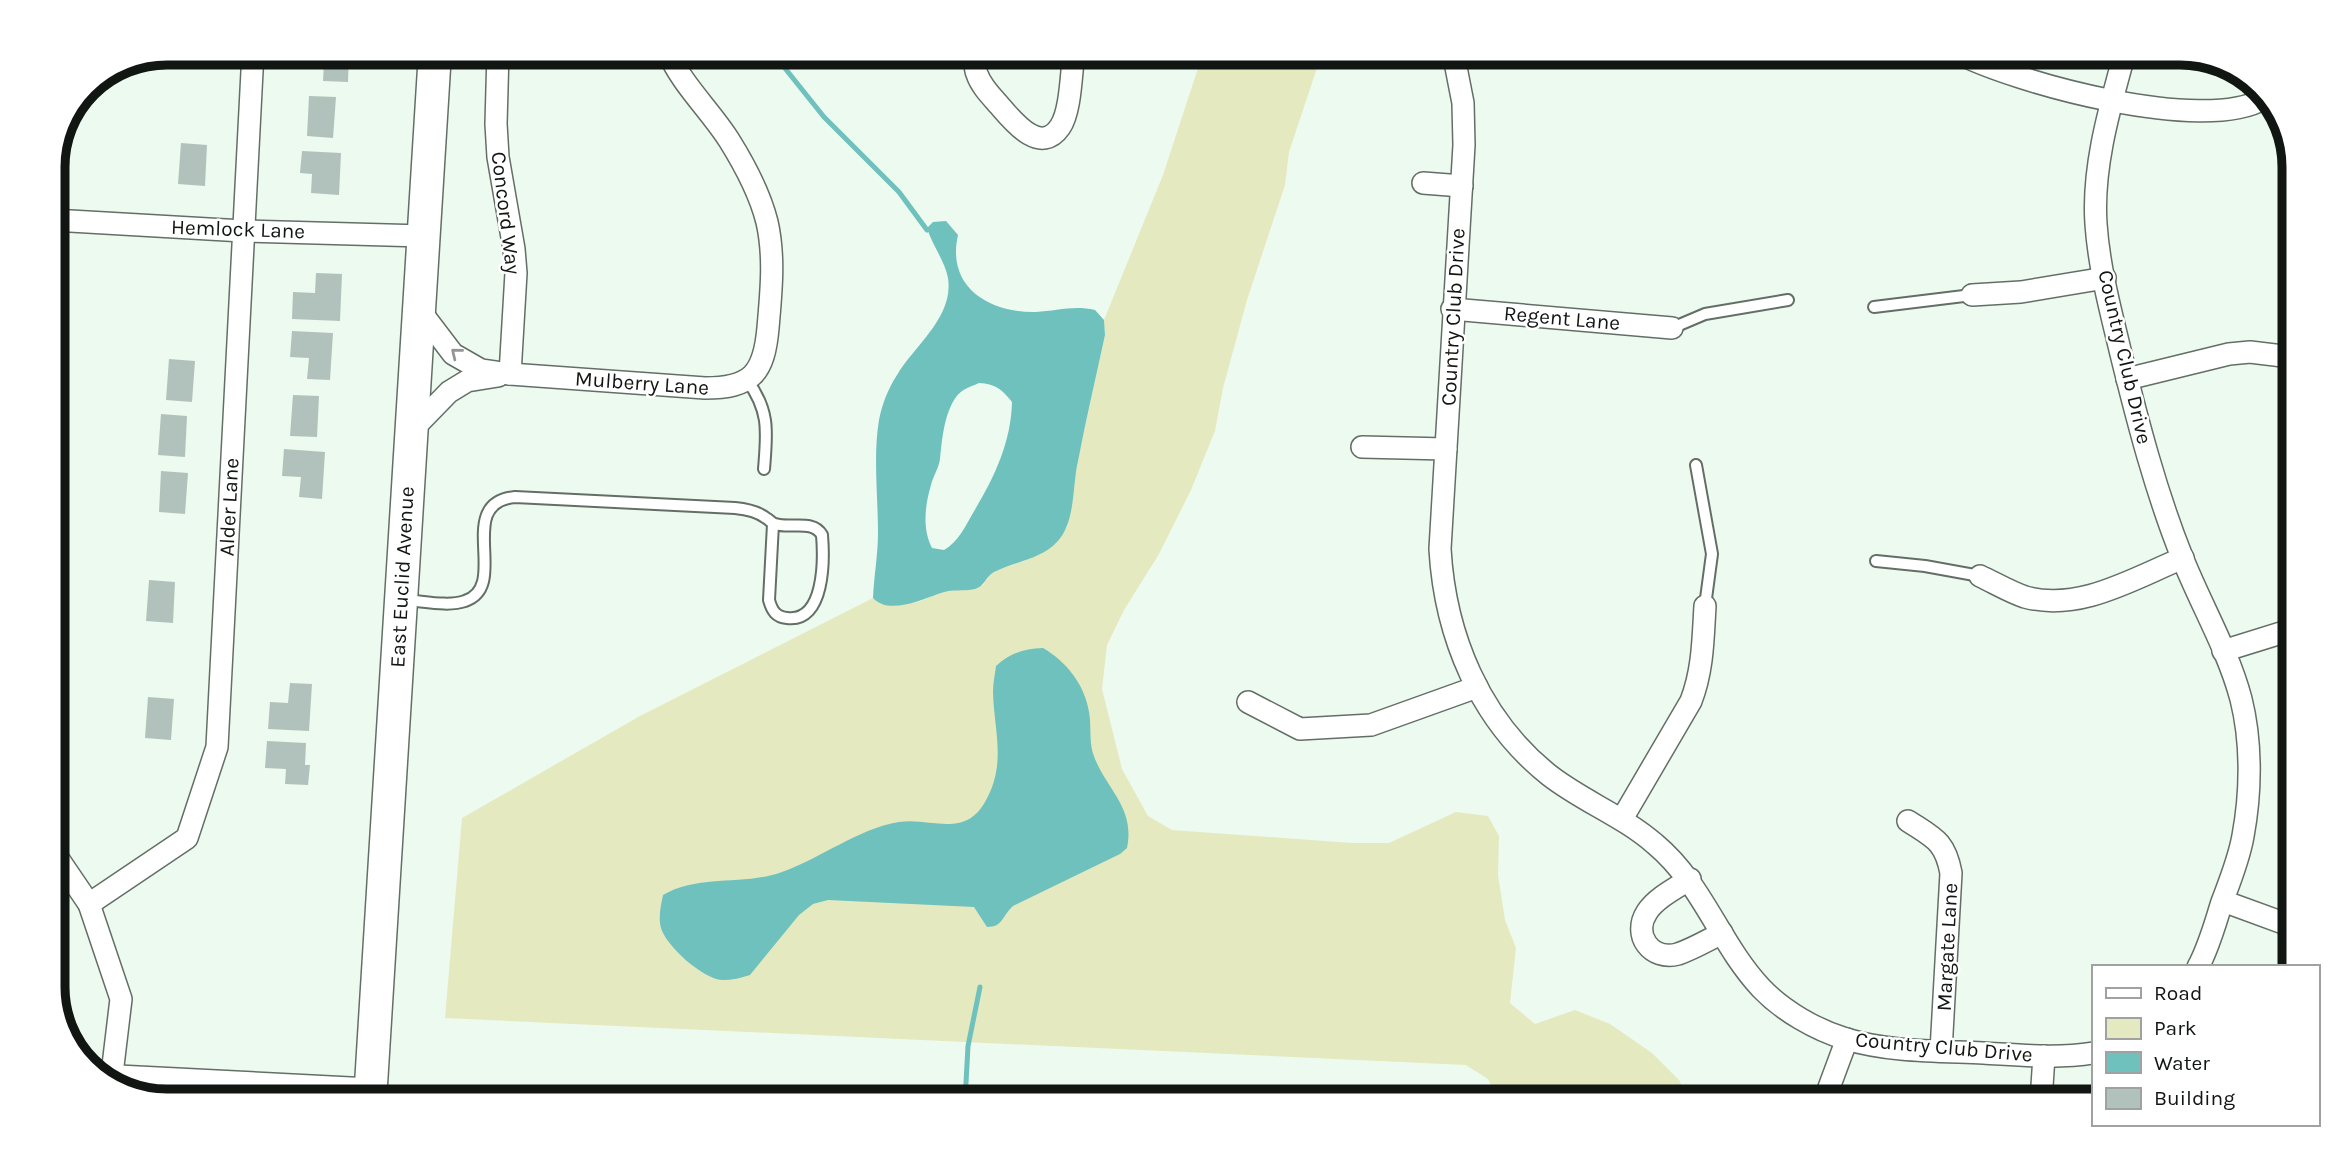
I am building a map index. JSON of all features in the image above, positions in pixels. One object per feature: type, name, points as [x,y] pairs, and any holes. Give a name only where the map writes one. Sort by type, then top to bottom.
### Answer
[{"type":"main road","name":"East Euclid Avenue","points":[[370,1089],[434,65]]},
{"type":"street","name":"Alder Lane","points":[[89,904],[187,838],[217,747],[252,65]]},
{"type":"street","name":"Concord Way","points":[[498,65],[498,157],[516,273],[510,374]]},
{"type":"street","points":[[673,65],[729,139],[756,192],[767,222],[771,286],[766,345],[763,360],[747,380]]},
{"type":"street","points":[[976,65],[976,74],[985,88],[1019,127],[1035,137],[1045,138],[1060,126],[1066,112],[1072,65]]},
{"type":"street","name":"Country Club Drive","points":[[1456,65],[1463,103],[1462,186],[1452,309],[1440,549],[1442,585],[1461,653],[1477,687],[1502,727],[1522,751],[1550,776],[1622,819],[1654,843],[1689,878],[1744,968],[1762,989],[1780,1004],[1824,1031],[1875,1046],[2044,1056],[2092,1053]]},
{"type":"street","points":[[1986,65],[2019,79],[2112,101],[2154,107],[2233,110],[2258,101]]},
{"type":"street","name":"Country Club Drive","points":[[2122,65],[2098,167],[2095,196],[2096,225],[2105,278],[2127,379],[2146,447],[2182,558],[2223,650],[2241,699],[2247,735],[2249,769],[2243,836],[2223,901],[2199,965]]},
{"type":"street","points":[[1423,183],[1462,186]]},
{"type":"street","name":"Hemlock Lane","points":[[65,221],[243,231],[423,236]]},
{"type":"street","points":[[1972,295],[2021,292],[2105,278]]},
{"type":"street","name":"Mulberry Lane","points":[[418,308],[453,354],[481,370],[705,388],[735,386],[747,380]]},
{"type":"street","name":"Regent Lane","points":[[1452,309],[1672,328]]},
{"type":"street","points":[[2127,379],[2229,354],[2250,352],[2282,356]]},
{"type":"street","name":"Mulberry Lane","points":[[411,431],[449,392],[467,381],[510,374]]},
{"type":"street","points":[[1362,447],[1446,449]]},
{"type":"street","points":[[1980,576],[2025,597],[2077,599],[2100,593],[2182,558]]},
{"type":"street","points":[[1622,819],[1691,701],[1702,658],[1705,606]]},
{"type":"street","points":[[2223,650],[2282,633]]},
{"type":"street","points":[[1248,702],[1300,729],[1371,725],[1477,687]]},
{"type":"street","name":"Margate Lane","points":[[1908,821],[1938,840],[1948,856],[1951,873],[1941,1051]]},
{"type":"street","points":[[65,869],[89,904],[121,999],[109,1071]]},
{"type":"street","points":[[1689,878],[1648,910],[1641,923],[1641,935],[1645,945],[1663,955],[1676,954],[1722,933]]},
{"type":"street","points":[[2223,901],[2282,923]]},
{"type":"street","points":[[1828,1089],[1847,1039]]},
{"type":"street","points":[[2042,1089],[2044,1056]]},
{"type":"street","points":[[122,1079],[278,1089]]},
{"type":"lane","points":[[1874,307],[1972,295]]},
{"type":"lane","points":[[1672,328],[1705,314],[1788,300]]},
{"type":"lane","points":[[747,380],[764,409],[764,469]]},
{"type":"lane","points":[[1696,465],[1712,554],[1705,606]]},
{"type":"lane","points":[[401,600],[461,602],[477,594],[482,586],[484,573],[487,513],[493,504],[502,498],[515,497],[735,508],[751,510],[765,516],[774,524],[813,527],[822,535],[817,598],[813,608],[804,615],[793,618],[778,615],[772,610],[769,600],[774,524]]},
{"type":"lane","points":[[1876,561],[1980,576]]},
{"type":"green space","points":[[1199,65],[1318,65],[1289,152],[1285,185],[1247,300],[1223,388],[1215,431],[1191,490],[1159,554],[1124,610],[1107,645],[1102,689],[1122,769],[1148,816],[1172,830],[1352,843],[1389,843],[1456,812],[1488,816],[1499,836],[1498,875],[1505,920],[1516,948],[1510,1003],[1535,1024],[1575,1010],[1610,1024],[1652,1053],[1680,1081],[1682,1089],[1493,1089],[1488,1079],[1466,1065],[445,1018],[462,818],[640,716],[873,598],[878,603],[889,605],[918,602],[948,590],[973,589],[983,585],[992,572],[1024,561],[1056,543],[1067,527],[1077,463],[1105,335],[1104,320],[1163,175]]},
{"type":"water","points":[[946,221],[958,235],[956,253],[959,269],[965,282],[988,302],[1019,311],[1080,308],[1095,310],[1104,320],[1105,335],[1078,461],[1070,514],[1057,542],[1035,556],[994,572],[975,589],[943,592],[896,606],[879,603],[873,598],[878,541],[877,434],[882,408],[891,386],[939,318],[945,305],[948,278],[927,228],[933,222]],"holes":[[[979,383],[998,388],[1012,402],[1005,446],[988,487],[961,534],[944,550],[932,548],[927,533],[926,509],[939,462],[946,419],[958,394]]]},
{"type":"water","points":[[1043,648],[1067,667],[1079,683],[1087,702],[1093,753],[1124,811],[1127,822],[1127,848],[1120,854],[1013,906],[999,923],[992,927],[987,927],[974,907],[828,900],[813,904],[799,915],[750,975],[736,979],[722,980],[705,974],[670,944],[661,928],[660,911],[663,895],[677,889],[706,882],[752,879],[782,872],[854,837],[899,822],[957,823],[977,813],[992,788],[996,774],[998,747],[993,692],[996,666],[1018,652]]},
{"type":"building","points":[[324,65],[349,65],[348,82],[323,81]]},
{"type":"building","points":[[309,96],[336,97],[333,138],[307,136]]},
{"type":"building","points":[[181,143],[207,145],[205,186],[178,184]]},
{"type":"building","points":[[302,151],[341,153],[339,195],[311,193],[312,174],[300,173]]},
{"type":"building","points":[[316,273],[342,274],[340,321],[292,319],[293,292],[315,293]]},
{"type":"building","points":[[292,331],[333,333],[330,380],[307,379],[309,358],[290,357]]},
{"type":"building","points":[[169,359],[195,361],[192,402],[166,400]]},
{"type":"building","points":[[293,395],[319,396],[317,437],[290,436]]},
{"type":"building","points":[[161,414],[187,416],[185,457],[158,455]]},
{"type":"building","points":[[284,449],[325,452],[322,499],[299,497],[301,477],[282,476]]},
{"type":"building","points":[[161,471],[188,473],[185,514],[159,512]]},
{"type":"building","points":[[149,580],[175,582],[173,623],[146,621]]},
{"type":"building","points":[[290,683],[312,684],[309,731],[268,729],[270,702],[288,703]]},
{"type":"building","points":[[148,697],[174,699],[171,740],[145,738]]},
{"type":"building","points":[[267,741],[306,743],[305,765],[310,765],[308,785],[285,784],[286,769],[265,768]]},
{"type":"waterway","points":[[782,65],[824,117],[899,192],[927,230]]},
{"type":"waterway","points":[[966,1089],[968,1046],[980,987]]}]
